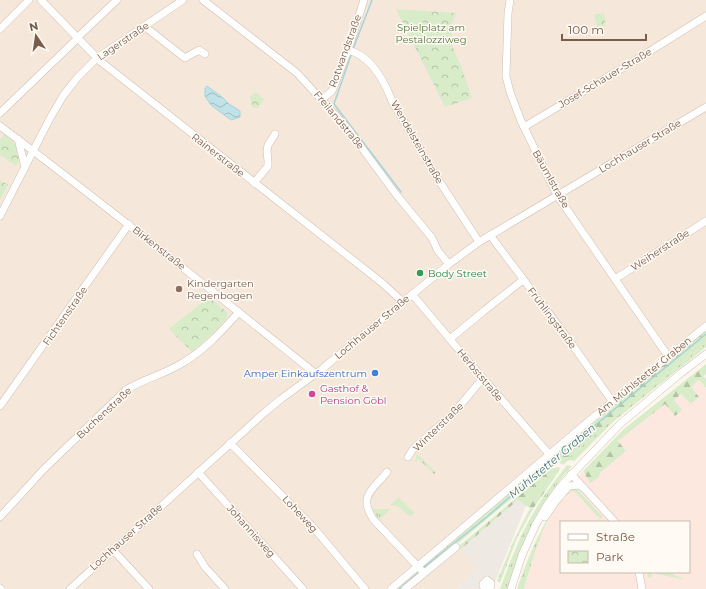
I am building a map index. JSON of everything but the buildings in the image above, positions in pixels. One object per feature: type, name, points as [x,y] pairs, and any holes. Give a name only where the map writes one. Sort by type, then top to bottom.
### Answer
[{"type":"street","points":[[0,29],[30,0]]},
{"type":"street","name":"Rainerstraße","points":[[41,0],[97,58],[381,282],[402,302]]},
{"type":"street","points":[[0,113],[117,0]]},
{"type":"street","name":"Lagerstraße","points":[[0,216],[63,96],[77,78],[97,58],[183,0]]},
{"type":"street","name":"Freilandstraße","points":[[203,0],[297,73],[322,99],[348,129],[395,193],[432,238],[438,251],[449,264]]},
{"type":"street","name":"Rotwandstraße","points":[[322,99],[332,91],[352,51],[364,0]]},
{"type":"street","name":"Bäumlstraße","points":[[510,0],[508,13],[506,76],[510,92],[524,127],[557,195],[668,356]]},
{"type":"street","name":"Josef-Schauer-Straße","points":[[524,127],[706,16]]},
{"type":"street","points":[[144,26],[185,58],[199,50],[205,54]]},
{"type":"street","name":"Wendelsteinstraße","points":[[352,51],[365,58],[375,68],[388,90],[392,101],[434,173],[479,242]]},
{"type":"street","name":"Lochhauser Straße","points":[[70,589],[198,472],[281,399],[316,374],[449,264],[490,235],[706,107]]},
{"type":"street","name":"Birkenstraße","points":[[0,126],[129,224],[316,374]]},
{"type":"street","points":[[254,183],[268,166],[268,144],[275,134]]},
{"type":"street","points":[[18,139],[25,168]]},
{"type":"street","name":"Weiherstraße","points":[[615,279],[706,221]]},
{"type":"street","name":"Fichtenstraße","points":[[0,406],[129,224]]},
{"type":"street","name":"Frühlingstraße","points":[[490,235],[569,340],[612,402]]},
{"type":"street","points":[[450,339],[523,280]]},
{"type":"street","name":"Herbststraße","points":[[412,294],[549,454]]},
{"type":"street","name":"Buchenstraße","points":[[0,517],[44,469],[126,390],[137,383],[180,365],[199,353],[239,312]]},
{"type":"street","name":"Am Mühlstetter Graben","points":[[405,589],[421,570],[549,454],[706,326]]},
{"type":"street","points":[[511,589],[522,555],[536,524],[547,505],[571,474],[620,424],[706,354]]},
{"type":"street","name":"Winterstraße","points":[[408,458],[413,448],[453,414],[483,378]]},
{"type":"street","name":"Loheweg","points":[[230,444],[304,518],[365,589]]},
{"type":"street","name":"Johannisweg","points":[[198,472],[303,589]]},
{"type":"street","points":[[387,472],[369,493],[367,504],[368,510],[374,519],[421,570]]},
{"type":"street","points":[[571,474],[615,521]]},
{"type":"street","points":[[522,555],[542,520],[569,486],[579,485],[584,488]]},
{"type":"street","name":"Am Mühlstetter Graben","points":[[391,589],[456,546]]},
{"type":"street","points":[[113,550],[149,589]]},
{"type":"street","points":[[197,554],[205,567],[225,589]]},
{"type":"street","points":[[639,573],[642,589]]},
{"type":"street","points":[[486,589],[483,584],[486,580],[491,583],[490,589]]},
{"type":"shaded area","points":[[0,0],[706,0],[706,323],[664,353],[450,534],[477,568],[456,589],[0,589]]},
{"type":"shaded area","points":[[699,380],[706,388],[706,589],[524,589],[538,542],[559,503],[572,491],[575,492],[585,503],[576,488],[568,489],[583,471],[584,475],[600,473],[626,451],[618,441],[665,404],[674,400],[681,394],[691,404],[699,397],[691,387]]},
{"type":"shaded area","points":[[518,500],[526,506],[492,589],[456,589],[477,568],[461,549]]},
{"type":"green space","name":"Spielplatz am Pestalozziweg","points":[[396,9],[456,13],[452,24],[451,43],[472,98],[445,107]]},
{"type":"green space","points":[[417,10],[428,33],[416,38],[406,16]]},
{"type":"green space","points":[[604,13],[606,25],[597,27],[594,15]]},
{"type":"green space","points":[[255,92],[264,99],[258,108],[253,108],[250,97]]},
{"type":"green space","points":[[4,134],[17,148],[19,157],[16,166],[0,155],[0,140]]},
{"type":"green space","points":[[0,180],[8,185],[0,200]]},
{"type":"green space","points":[[209,297],[227,312],[227,318],[192,352],[169,329]]},
{"type":"green space","points":[[706,329],[706,343],[612,420],[572,455],[559,462],[553,456]]},
{"type":"green space","points":[[706,343],[706,347],[614,421],[574,461],[569,461],[563,465],[559,462],[572,455],[612,420]]},
{"type":"green space","points":[[706,364],[706,374],[704,376],[706,379],[706,388],[699,380],[691,387],[699,397],[691,404],[681,394],[674,400],[682,410],[675,416],[665,404],[618,441],[626,451],[600,473],[599,477],[590,483],[583,471],[624,429]]},
{"type":"green space","points":[[417,454],[436,472],[434,474],[419,459],[415,462]]},
{"type":"green space","points":[[550,458],[554,461],[549,467],[425,571],[421,566]]},
{"type":"green space","points":[[567,465],[572,466],[546,499],[529,530],[507,589],[500,589],[530,519],[542,498]]},
{"type":"green space","points":[[558,467],[560,468],[559,471],[533,509],[518,500],[461,549],[459,546],[551,469]]},
{"type":"green space","points":[[576,488],[603,517],[600,519],[575,492],[572,491],[554,509],[541,536],[524,589],[517,589],[532,549],[551,512],[568,489]]},
{"type":"green space","points":[[398,497],[415,513],[411,516],[408,515],[400,508],[391,505]]},
{"type":"green space","points":[[530,508],[533,509],[517,538],[500,583],[497,581],[514,540]]},
{"type":"green space","points":[[372,509],[391,509],[379,520]]},
{"type":"green space","points":[[647,573],[652,573],[651,578],[648,577]]},
{"type":"green space","points":[[652,573],[671,573],[682,579]]},
{"type":"water","points":[[207,86],[240,111],[240,117],[231,120],[211,105],[205,96],[205,89]]},
{"type":"waterway","points":[[353,49],[372,0]]},
{"type":"waterway","points":[[351,55],[334,104],[401,192]]},
{"type":"waterway","name":"Mühlstetter Graben","points":[[423,568],[488,516],[552,460],[706,334]]},
{"type":"waterway","name":"Mühlstetter Graben","points":[[399,589],[419,572]]},
{"type":"place","name":"Body Street","points":[[420,273]]},
{"type":"place","name":"Kindergarten Regenbogen","points":[[179,289]]},
{"type":"place","name":"Amper Einkaufszentrum","points":[[375,373]]},
{"type":"place","name":"Gasthof & Pension Göbl","points":[[312,394]]}]
